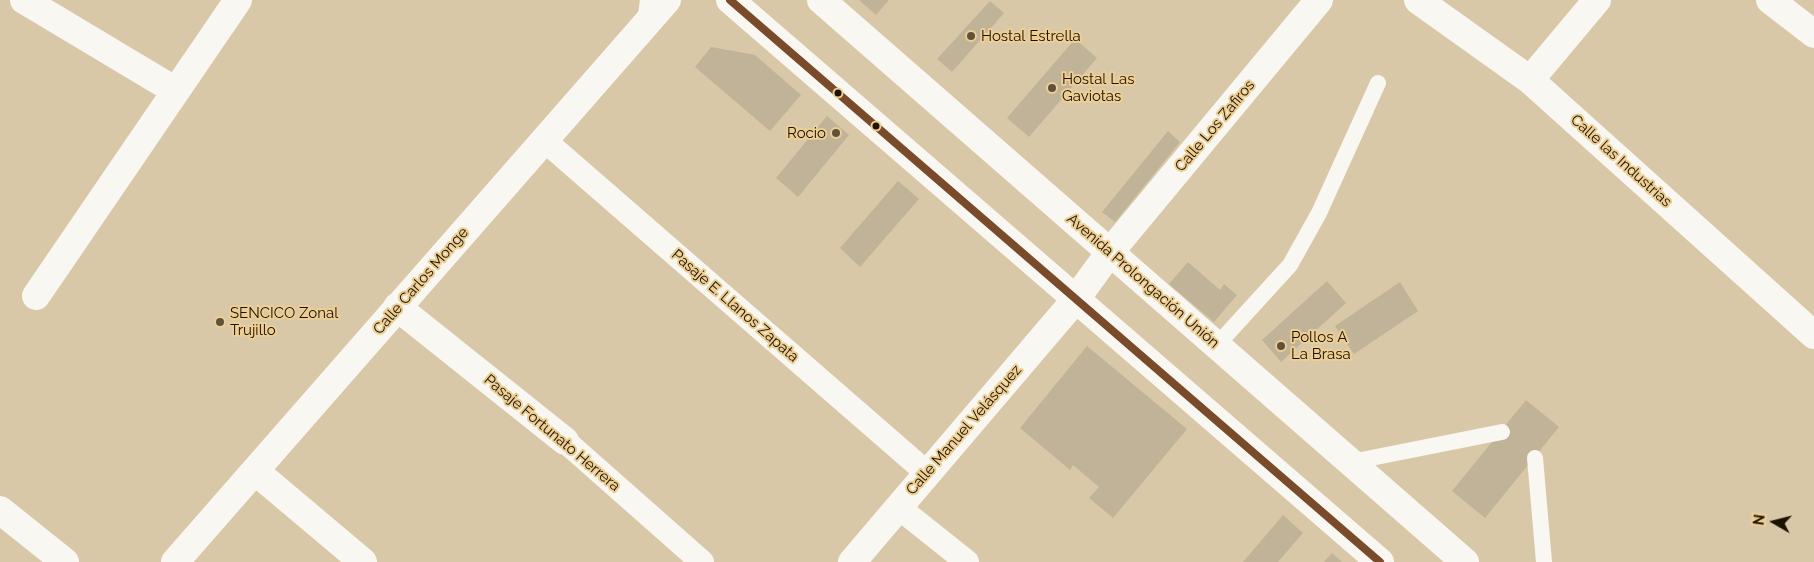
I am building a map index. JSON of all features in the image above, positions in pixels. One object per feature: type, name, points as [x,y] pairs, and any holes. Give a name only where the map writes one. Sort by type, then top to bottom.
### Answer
[{"type":"street","points":[[24,0],[176,91]]},
{"type":"street","points":[[36,296],[238,0]]},
{"type":"street","points":[[730,0],[1380,562]]},
{"type":"street","name":"Avenida Prolongación Unión","points":[[821,0],[1465,562]]},
{"type":"street","name":"Calle Los Zafiros","points":[[1076,299],[1110,252],[1319,0]]},
{"type":"street","name":"Calle las Industrias","points":[[1418,0],[1530,80],[1814,335]]},
{"type":"street","points":[[1530,80],[1597,0]]},
{"type":"street","points":[[1770,0],[1814,34]]},
{"type":"street","name":"Calle Carlos Monge","points":[[175,562],[544,140],[658,5]]},
{"type":"street","name":"Pasaje E. Llanos Zapata","points":[[544,140],[927,472]]},
{"type":"street","name":"Calle Manuel Velásquez","points":[[852,562],[1076,299]]},
{"type":"street","name":"Pasaje Fortunato Herrera","points":[[398,307],[565,441],[702,562]]},
{"type":"street","points":[[255,471],[363,562]]},
{"type":"street","points":[[898,507],[967,562]]},
{"type":"street","points":[[0,510],[65,562]]},
{"type":"lane","points":[[1217,345],[1290,265],[1319,213],[1378,84]]},
{"type":"lane","points":[[1351,462],[1502,432]]},
{"type":"lane","points":[[1535,458],[1544,562]]},
{"type":"building","points":[[859,0],[889,0],[876,15]]},
{"type":"building","name":"Hostal Estrella","points":[[990,1],[1004,13],[952,72],[937,59]]},
{"type":"building","name":"Hostal Las Gaviotas","points":[[1075,39],[1097,58],[1029,137],[1007,118]]},
{"type":"building","points":[[711,47],[755,55],[801,95],[770,131],[695,67]]},
{"type":"building","points":[[827,116],[849,135],[798,197],[776,178]]},
{"type":"building","points":[[1168,131],[1180,142],[1115,222],[1102,212]]},
{"type":"building","points":[[898,181],[919,199],[860,267],[840,248]]},
{"type":"building","points":[[1188,262],[1220,290],[1224,284],[1237,295],[1214,322],[1169,284]]},
{"type":"building","points":[[1327,281],[1346,303],[1281,362],[1262,340]]},
{"type":"building","points":[[1400,282],[1418,311],[1354,354],[1335,326]]},
{"type":"building","points":[[1087,346],[1187,429],[1113,518],[1089,498],[1099,487],[1073,465],[1070,470],[1020,428]]},
{"type":"building","points":[[1526,400],[1559,427],[1485,518],[1452,491]]},
{"type":"building","points":[[1283,515],[1303,533],[1278,562],[1243,562]]},
{"type":"building","points":[[1332,553],[1342,562],[1324,562]]},
{"type":"transit line","points":[[730,0],[1380,562]]},
{"type":"place","name":"Hostal Estrella","points":[[971,36]]},
{"type":"place","name":"Hostal Las Gaviotas","points":[[1052,88]]},
{"type":"place","name":"Rocio","points":[[836,133]]},
{"type":"place","name":"SENCICO Zonal Trujillo","points":[[220,322]]},
{"type":"place","name":"Pollos A La Brasa","points":[[1281,346]]}]
